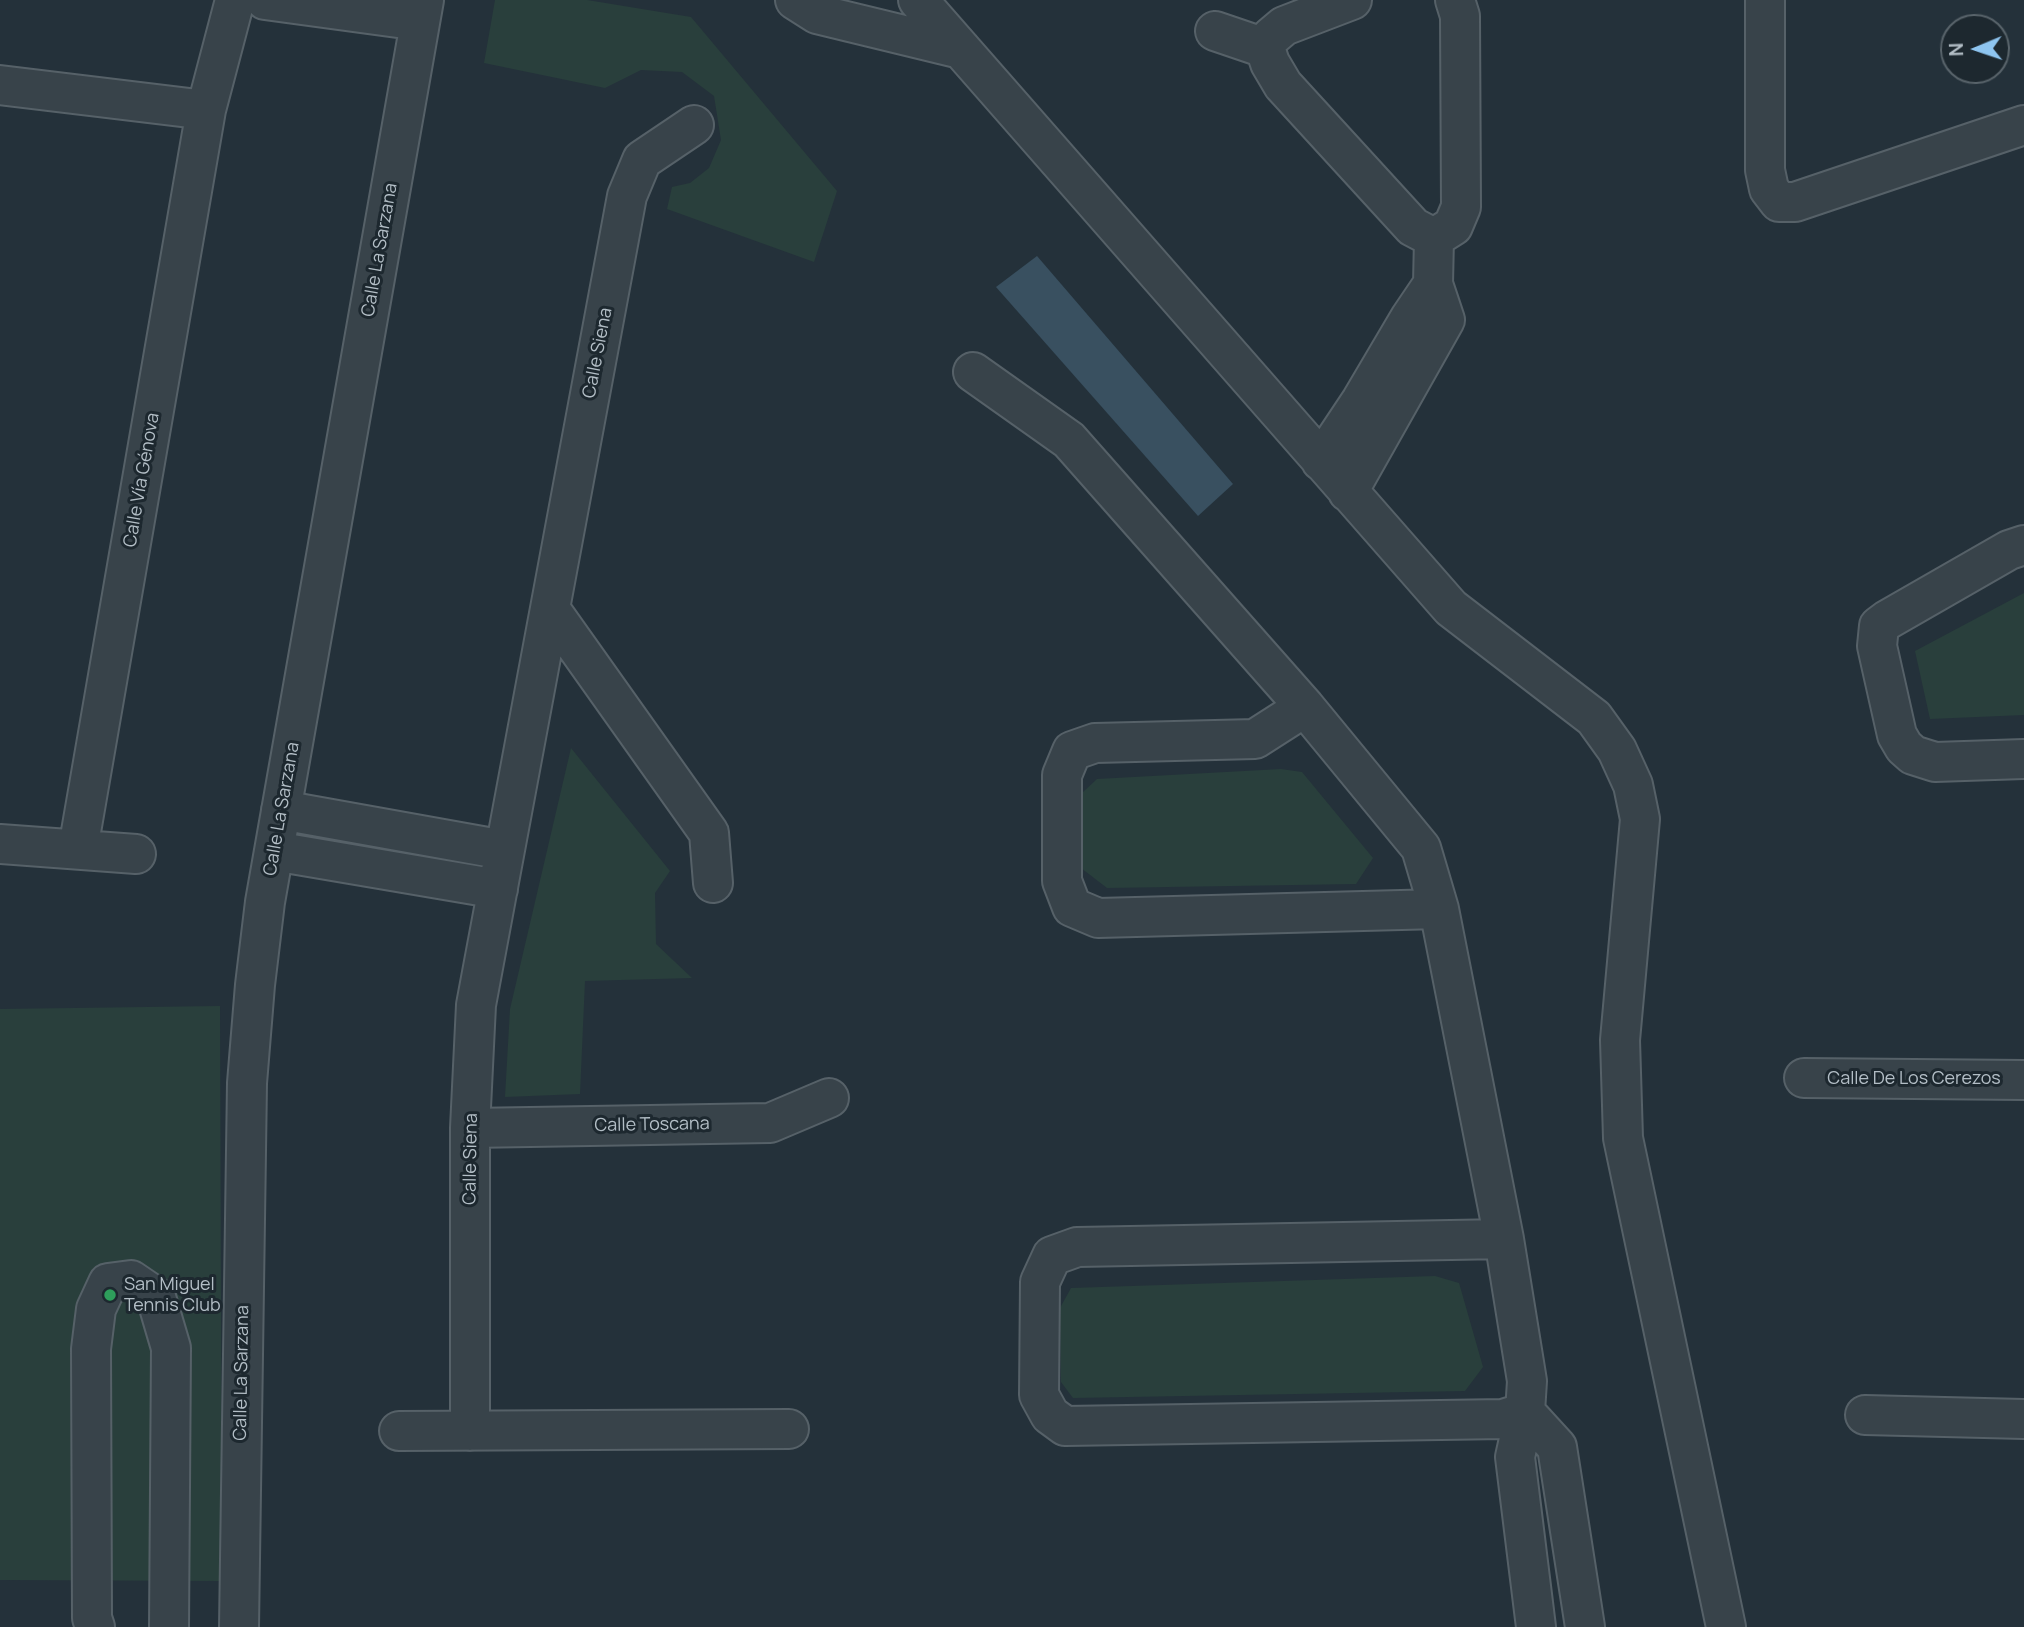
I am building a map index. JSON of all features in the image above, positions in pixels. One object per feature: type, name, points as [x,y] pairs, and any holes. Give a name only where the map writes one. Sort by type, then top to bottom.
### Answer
[{"type":"street","name":"Calle Vía Génova","points":[[78,849],[206,110],[234,0]]},
{"type":"street","points":[[265,0],[422,11]]},
{"type":"street","points":[[795,0],[817,14],[961,49]]},
{"type":"street","points":[[918,0],[1451,608],[1594,718],[1617,750],[1633,785],[1640,819],[1620,1040],[1623,1138],[1726,1627]]},
{"type":"street","points":[[1352,0],[1284,26],[1271,37],[1265,48],[1270,63],[1283,85],[1412,227],[1434,238]]},
{"type":"street","points":[[1434,238],[1453,226],[1461,207],[1460,16],[1455,0]]},
{"type":"street","points":[[1765,0],[1765,170],[1769,189],[1779,202],[1795,202],[2024,125]]},
{"type":"street","name":"Calle La Sarzana","points":[[239,1627],[247,1083],[255,985],[281,810],[422,11]]},
{"type":"street","points":[[1215,31],[1265,48]]},
{"type":"street","points":[[0,85],[206,110]]},
{"type":"street","name":"Calle Siena","points":[[470,1431],[470,1128],[476,1005],[627,196],[642,160],[694,125]]},
{"type":"street","points":[[1348,492],[1445,320],[1433,284],[1434,238]]},
{"type":"street","points":[[1321,461],[1433,284]]},
{"type":"street","points":[[973,372],[1069,440],[1306,706],[1421,848],[1439,909],[1504,1239],[1528,1381],[1525,1412],[1515,1457],[1536,1627]]},
{"type":"street","points":[[2024,545],[2008,550],[1886,620],[1879,626],[1877,646],[1897,735],[1913,755],[1934,762],[2024,758]]},
{"type":"street","points":[[550,609],[709,833],[713,883]]},
{"type":"street","points":[[1306,706],[1255,739],[1095,743],[1072,751],[1062,775],[1062,881],[1072,907],[1098,918],[1439,909]]},
{"type":"street","points":[[281,810],[504,850]]},
{"type":"street","points":[[0,844],[136,854]]},
{"type":"street","points":[[274,851],[498,890]]},
{"type":"street","name":"Calle De Los Cerezos","points":[[1804,1078],[2024,1080]]},
{"type":"street","name":"Calle Toscana","points":[[470,1128],[770,1123],[829,1098]]},
{"type":"street","points":[[1504,1239],[1077,1247],[1052,1256],[1040,1282],[1039,1395],[1049,1415],[1065,1426],[1503,1419],[1525,1412]]},
{"type":"street","points":[[95,1627],[92,1618],[91,1349],[96,1308],[108,1283],[131,1280],[156,1297],[171,1348],[169,1627]]},
{"type":"street","points":[[1525,1412],[1557,1447],[1585,1627]]},
{"type":"street","points":[[1865,1415],[2024,1419]]},
{"type":"street","points":[[399,1431],[789,1429]]},
{"type":"green space","points":[[495,0],[587,0],[691,17],[837,191],[814,262],[667,209],[672,187],[690,183],[709,168],[721,140],[714,96],[682,72],[641,70],[605,88],[484,63]]},
{"type":"green space","points":[[2024,593],[2024,715],[1930,719],[1915,651]]},
{"type":"green space","points":[[571,748],[670,871],[655,893],[656,944],[692,978],[585,981],[580,1094],[505,1097],[510,1009]]},
{"type":"green space","points":[[1281,769],[1302,772],[1373,858],[1356,884],[1107,888],[1081,868],[1082,793],[1097,779]]},
{"type":"green space","name":"San Miguel Tennis Club","points":[[220,1006],[222,1581],[0,1580],[0,1009]]},
{"type":"green space","points":[[1435,1276],[1459,1283],[1483,1367],[1465,1391],[1073,1398],[1061,1382],[1060,1308],[1071,1288]]},
{"type":"water","points":[[1037,256],[1233,484],[1198,516],[996,287]]},
{"type":"place","name":"San Miguel Tennis Club","points":[[110,1295]]}]
